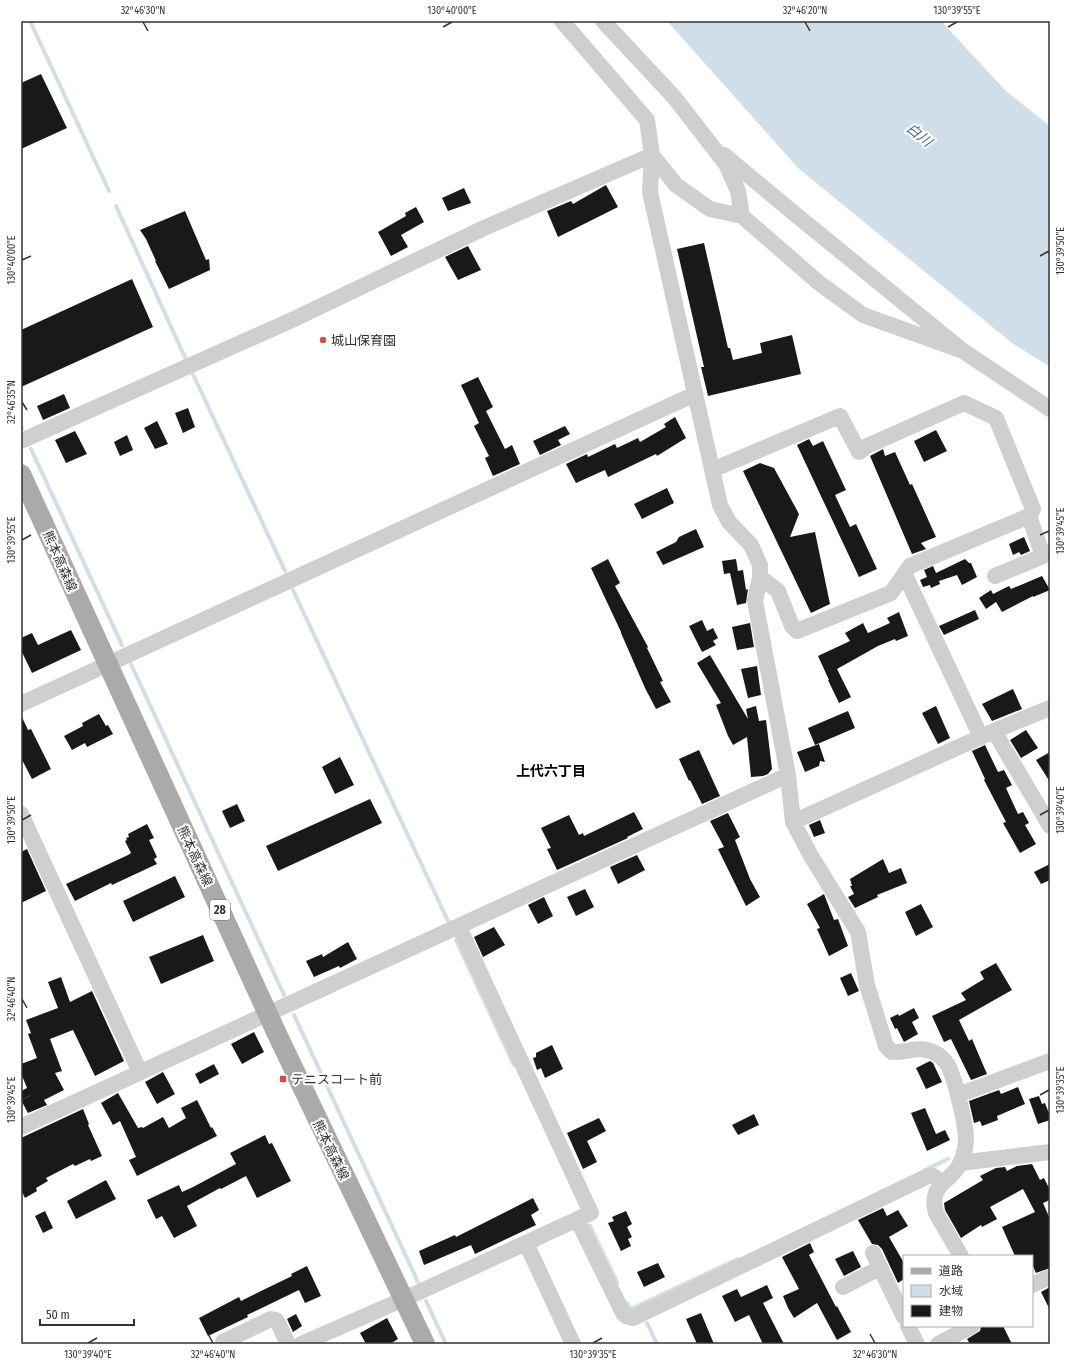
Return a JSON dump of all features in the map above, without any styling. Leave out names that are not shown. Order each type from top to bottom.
[{"type":"main road","name":"熊本高森線","points":[[21,474],[309,1104],[404,1299],[424,1344]]},
{"type":"street","points":[[562,21],[647,120],[652,155],[650,192],[720,505],[729,522],[751,545],[760,565],[760,577],[755,601],[788,775],[793,822],[811,856],[858,932],[867,985],[886,1046],[892,1052],[920,1049],[926,1050],[938,1055],[947,1064],[958,1095],[965,1132],[964,1153],[960,1163],[943,1182],[936,1194],[935,1209],[960,1255]]},
{"type":"street","points":[[603,21],[674,97],[726,164],[738,192],[742,216]]},
{"type":"street","points":[[711,144],[963,351],[1050,409]]},
{"type":"street","points":[[652,155],[676,185],[710,209],[742,216],[819,283],[863,314],[963,351]]},
{"type":"street","points":[[21,441],[292,320],[484,228],[652,155]]},
{"type":"street","points":[[21,703],[695,394]]},
{"type":"street","points":[[712,470],[840,416],[859,452],[867,446],[964,403],[996,418],[1033,509],[1029,516],[910,566],[891,593],[797,631],[792,626],[778,591],[760,577]]},
{"type":"street","points":[[995,576],[1043,556],[1029,516]]},
{"type":"street","points":[[905,575],[988,734],[1050,826]]},
{"type":"street","points":[[793,822],[988,734],[1050,708]]},
{"type":"street","points":[[21,1127],[268,1015],[788,775]]},
{"type":"street","points":[[21,814],[140,1072]]},
{"type":"street","points":[[301,1344],[404,1299],[591,1213],[459,927]]},
{"type":"street","points":[[958,1095],[1050,1061]]},
{"type":"street","points":[[960,1163],[1050,1152]]},
{"type":"street","points":[[577,1219],[622,1313],[633,1318],[928,1176],[933,1176],[943,1182]]},
{"type":"street","points":[[526,1243],[573,1344]]},
{"type":"street","points":[[873,1253],[903,1315]]},
{"type":"street","points":[[843,1287],[880,1268]]},
{"type":"street","points":[[1033,1284],[1050,1276]]},
{"type":"street","points":[[223,1342],[271,1319],[276,1320],[288,1344]]},
{"type":"street","points":[[908,1327],[917,1344]]},
{"type":"street","points":[[938,1344],[970,1327]]},
{"type":"water","name":"白川","points":[[667,21],[941,21],[1006,91],[1050,126],[1050,367],[1012,343],[798,168]]},
{"type":"building","points":[[41,74],[67,128],[21,149],[21,83]]},
{"type":"building","points":[[606,185],[618,207],[558,237],[547,211],[571,201],[573,204]]},
{"type":"building","points":[[464,188],[471,203],[448,211],[442,198]]},
{"type":"building","points":[[416,207],[424,222],[401,235],[408,247],[391,256],[378,232],[406,216],[405,213]]},
{"type":"building","points":[[185,211],[206,260],[209,259],[210,270],[169,289],[146,239],[140,230]]},
{"type":"building","points":[[704,243],[728,348],[730,348],[733,360],[762,353],[760,343],[792,335],[801,374],[708,396],[701,367],[704,367],[677,249]]},
{"type":"building","points":[[468,246],[481,270],[458,280],[445,257]]},
{"type":"building","points":[[132,279],[153,327],[21,387],[21,330]]},
{"type":"building","points":[[478,377],[493,407],[486,411],[505,449],[512,445],[520,464],[493,476],[485,458],[489,456],[474,426],[479,423],[461,385]]},
{"type":"building","points":[[64,394],[70,408],[43,420],[37,406]]},
{"type":"building","points":[[188,408],[195,427],[183,433],[175,413]]},
{"type":"building","points":[[675,417],[686,438],[657,456],[656,454],[608,477],[605,470],[576,483],[566,464],[587,454],[588,457],[615,444],[617,448],[638,438],[640,442],[666,427],[664,424]]},
{"type":"building","points":[[157,421],[168,444],[155,449],[144,428]]},
{"type":"building","points":[[565,426],[570,434],[558,440],[561,445],[540,455],[533,441]]},
{"type":"building","points":[[936,430],[947,451],[924,462],[914,441]]},
{"type":"building","points":[[75,431],[87,454],[66,463],[55,440]]},
{"type":"building","points":[[127,435],[133,450],[120,456],[114,442]]},
{"type":"building","points":[[809,439],[813,446],[823,441],[846,490],[835,495],[850,527],[856,524],[877,569],[859,577],[797,445]]},
{"type":"building","points":[[883,449],[885,456],[895,452],[910,485],[912,484],[936,537],[921,543],[926,549],[912,554],[870,456]]},
{"type":"building","points":[[760,463],[774,468],[799,514],[790,537],[815,532],[830,604],[811,613],[743,471]]},
{"type":"building","points":[[667,488],[674,503],[642,519],[634,504]]},
{"type":"building","points":[[696,529],[704,547],[663,565],[656,552],[676,542],[679,537]]},
{"type":"building","points":[[1024,537],[1030,551],[1021,555],[1019,552],[1013,555],[1009,544]]},
{"type":"building","points":[[608,559],[620,583],[615,586],[648,647],[647,648],[663,681],[660,682],[671,702],[656,709],[591,568]]},
{"type":"building","points":[[736,559],[738,571],[743,570],[746,590],[748,589],[746,603],[737,605],[730,573],[724,574],[722,561]]},
{"type":"building","points":[[965,559],[971,563],[977,577],[962,585],[957,575],[939,581],[940,584],[931,588],[930,585],[923,587],[920,580],[927,577],[924,570],[933,566],[936,573]]},
{"type":"building","points":[[1042,576],[1050,590],[1033,596],[1002,612],[996,602],[986,609],[979,598],[991,590],[993,594],[1009,586],[1011,589]]},
{"type":"building","points":[[975,610],[979,619],[944,635],[939,626]]},
{"type":"building","points":[[899,612],[908,636],[896,641],[895,639],[878,646],[837,669],[851,697],[839,703],[818,656],[850,641],[845,633],[863,623],[868,633],[890,623],[887,618]]},
{"type":"building","points":[[702,620],[707,631],[713,628],[718,638],[713,641],[716,645],[702,652],[689,626]]},
{"type":"building","points":[[750,623],[754,647],[737,650],[732,627]]},
{"type":"building","points":[[71,630],[81,650],[32,673],[21,650],[21,638],[32,633],[38,645]]},
{"type":"building","points":[[710,655],[748,719],[746,709],[756,706],[759,721],[766,720],[772,769],[768,774],[751,777],[747,737],[733,745],[728,736],[716,705],[721,703],[697,663]]},
{"type":"building","points":[[757,666],[761,695],[748,698],[741,669]]},
{"type":"building","points":[[1013,689],[1022,709],[992,721],[982,704]]},
{"type":"building","points":[[936,706],[950,738],[938,744],[922,713]]},
{"type":"building","points":[[848,711],[855,728],[815,745],[808,728]]},
{"type":"building","points":[[99,714],[113,734],[87,747],[85,743],[72,750],[64,736],[83,726],[82,723]]},
{"type":"building","points":[[21,715],[28,730],[31,729],[51,769],[32,779],[21,758]]},
{"type":"building","points":[[1026,730],[1038,748],[1021,758],[1010,740]]},
{"type":"building","points":[[819,744],[825,762],[820,761],[819,766],[805,772],[797,752]]},
{"type":"building","points":[[985,745],[998,772],[1004,770],[1012,785],[1006,788],[1018,814],[1023,812],[1029,823],[1025,825],[1036,844],[1020,853],[1003,823],[1006,822],[984,780],[985,779],[972,751]]},
{"type":"building","points":[[699,750],[720,796],[702,804],[679,759]]},
{"type":"building","points":[[1050,752],[1050,782],[1036,760]]},
{"type":"building","points":[[340,757],[354,785],[335,794],[322,767]]},
{"type":"building","points":[[370,799],[382,823],[278,871],[266,846]]},
{"type":"building","points":[[237,804],[245,821],[230,828],[222,811]]},
{"type":"building","points":[[634,812],[643,829],[627,837],[628,838],[557,870],[547,849],[551,848],[541,828],[569,815],[579,835],[583,833],[584,836]]},
{"type":"building","points":[[728,813],[740,837],[735,840],[750,879],[760,897],[746,906],[718,849],[724,847],[710,821]]},
{"type":"building","points":[[820,820],[825,833],[814,837],[809,825]]},
{"type":"building","points":[[147,824],[154,838],[149,840],[157,857],[154,859],[157,864],[112,885],[111,883],[75,901],[66,884],[131,853],[125,841],[127,840],[126,838],[129,837],[128,834]]},
{"type":"building","points":[[27,849],[46,891],[21,903],[21,852]]},
{"type":"building","points":[[637,855],[645,870],[618,884],[610,867]]},
{"type":"building","points":[[883,859],[889,873],[901,868],[907,883],[877,895],[878,897],[855,908],[848,897],[854,894],[850,886],[852,886],[850,879]]},
{"type":"building","points":[[1050,864],[1050,880],[1041,884],[1034,872]]},
{"type":"building","points":[[175,876],[185,897],[133,922],[123,901]]},
{"type":"building","points":[[585,889],[594,907],[576,916],[567,897]]},
{"type":"building","points":[[824,894],[834,920],[838,919],[848,946],[829,956],[817,929],[820,928],[807,904]]},
{"type":"building","points":[[544,897],[553,916],[538,924],[528,905]]},
{"type":"building","points":[[921,904],[933,927],[916,936],[905,912]]},
{"type":"building","points":[[494,927],[505,945],[483,957],[474,937]]},
{"type":"building","points":[[203,935],[214,961],[161,984],[149,957]]},
{"type":"building","points":[[348,942],[357,959],[340,968],[339,966],[314,977],[306,961],[322,954],[323,957]]},
{"type":"building","points":[[996,963],[1012,990],[959,1020],[969,1041],[972,1039],[987,1074],[971,1080],[951,1039],[944,1042],[932,1016],[966,1000],[961,993],[984,979],[980,972]]},
{"type":"building","points":[[851,973],[859,991],[848,996],[840,978]]},
{"type":"building","points":[[61,977],[70,1002],[92,991],[124,1061],[95,1076],[73,1030],[50,1039],[62,1071],[55,1073],[64,1090],[44,1100],[47,1105],[28,1113],[21,1100],[21,1091],[27,1088],[21,1073],[21,1064],[37,1058],[28,1034],[31,1033],[26,1020],[58,1008],[48,982]]},
{"type":"building","points":[[914,1008],[919,1018],[912,1022],[918,1034],[904,1042],[897,1028],[895,1029],[890,1018],[898,1014],[899,1016]]},
{"type":"building","points":[[254,1032],[264,1052],[242,1064],[231,1044]]},
{"type":"building","points":[[552,1045],[563,1069],[545,1078],[541,1068],[537,1070],[533,1058],[536,1057],[536,1053]]},
{"type":"building","points":[[930,1061],[933,1063],[942,1082],[926,1089],[916,1068]]},
{"type":"building","points":[[214,1064],[219,1074],[200,1084],[195,1074]]},
{"type":"building","points":[[163,1072],[175,1094],[157,1104],[145,1082]]},
{"type":"building","points":[[1018,1087],[1025,1104],[997,1116],[998,1120],[982,1126],[980,1121],[974,1123],[969,1101],[999,1090],[1001,1094]]},
{"type":"building","points":[[118,1093],[138,1128],[143,1128],[163,1117],[169,1128],[186,1118],[181,1108],[197,1100],[211,1128],[212,1127],[217,1136],[137,1176],[129,1160],[136,1157],[120,1121],[113,1125],[101,1103]]},
{"type":"building","points":[[1039,1096],[1042,1104],[1045,1103],[1050,1120],[1038,1124],[1029,1099]]},
{"type":"building","points":[[925,1108],[936,1134],[945,1130],[950,1140],[927,1151],[911,1113]]},
{"type":"building","points":[[83,1109],[89,1124],[88,1125],[102,1156],[91,1161],[90,1159],[75,1166],[73,1164],[46,1178],[48,1181],[36,1188],[37,1191],[25,1198],[21,1190],[21,1138]]},
{"type":"building","points":[[754,1114],[759,1125],[738,1135],[732,1125]]},
{"type":"building","points":[[599,1118],[606,1131],[587,1141],[597,1162],[583,1169],[567,1133]]},
{"type":"building","points":[[265,1135],[269,1144],[272,1143],[291,1181],[257,1198],[246,1176],[221,1189],[220,1188],[187,1206],[197,1226],[174,1238],[162,1216],[156,1219],[147,1200],[179,1185],[182,1192],[236,1164],[230,1153]]},
{"type":"building","points":[[1032,1164],[1040,1180],[1044,1178],[1050,1190],[1050,1200],[1043,1203],[1050,1219],[1050,1268],[1036,1273],[1033,1266],[1033,1255],[1015,1255],[1002,1227],[1035,1212],[1023,1189],[990,1207],[997,1219],[982,1227],[981,1225],[961,1238],[945,1210],[944,1203],[983,1180],[980,1176],[996,1168],[1005,1167],[1007,1171],[1017,1166]]},
{"type":"building","points":[[106,1180],[116,1199],[76,1219],[67,1201]]},
{"type":"building","points":[[533,1198],[539,1210],[531,1215],[536,1225],[475,1254],[471,1245],[424,1265],[419,1251],[455,1235],[456,1237]]},
{"type":"building","points":[[883,1208],[887,1216],[898,1210],[908,1226],[889,1237],[903,1261],[903,1280],[898,1283],[882,1249],[878,1245],[872,1244],[858,1220]]},
{"type":"building","points":[[45,1211],[53,1228],[43,1233],[35,1216]]},
{"type":"building","points":[[626,1211],[632,1224],[627,1227],[632,1237],[628,1239],[631,1246],[621,1251],[608,1223],[614,1221],[612,1217]]},
{"type":"building","points":[[810,1243],[814,1252],[809,1255],[851,1332],[837,1340],[817,1303],[794,1318],[783,1296],[799,1289],[782,1257]]},
{"type":"building","points":[[853,1251],[861,1267],[844,1276],[835,1259]]},
{"type":"building","points":[[658,1263],[665,1277],[644,1287],[637,1272]]},
{"type":"building","points":[[307,1266],[321,1296],[305,1303],[299,1290],[208,1336],[199,1318],[239,1297],[241,1301],[292,1276],[291,1274]]},
{"type":"building","points":[[767,1285],[773,1298],[763,1303],[784,1344],[763,1344],[749,1315],[735,1322],[722,1296],[737,1289],[741,1297]]},
{"type":"building","points":[[1050,1287],[1050,1310],[1041,1292]]},
{"type":"building","points":[[701,1313],[714,1344],[697,1344],[686,1319]]},
{"type":"building","points":[[296,1314],[302,1326],[293,1332],[287,1319]]},
{"type":"building","points":[[387,1318],[398,1339],[390,1344],[366,1344],[360,1333]]},
{"type":"building","points":[[981,1327],[1004,1327],[1012,1344],[970,1344],[967,1339],[980,1331]]},
{"type":"waterway","points":[[30,21],[109,191]]},
{"type":"waterway","points":[[116,206],[188,364]]},
{"type":"waterway","points":[[191,370],[285,571]]},
{"type":"waterway","points":[[31,449],[122,645]]},
{"type":"waterway","points":[[293,590],[448,921]]},
{"type":"waterway","points":[[131,664],[284,995]]},
{"type":"waterway","points":[[456,940],[514,1065]]},
{"type":"waterway","points":[[294,1015],[418,1282]]},
{"type":"waterway","points":[[925,1170],[948,1159]]},
{"type":"waterway","points":[[590,1226],[617,1282]]},
{"type":"waterway","points":[[627,1303],[630,1308],[633,1308],[738,1259]]},
{"type":"waterway","points":[[426,1301],[446,1344]]},
{"type":"waterway","points":[[647,1323],[657,1344]]},
{"type":"place","name":"城山保育園","points":[[323,340]]},
{"type":"place","name":"テニスコート前","points":[[283,1079]]},
{"type":"district","name":"上代六丁目","points":[[551,771]]}]
